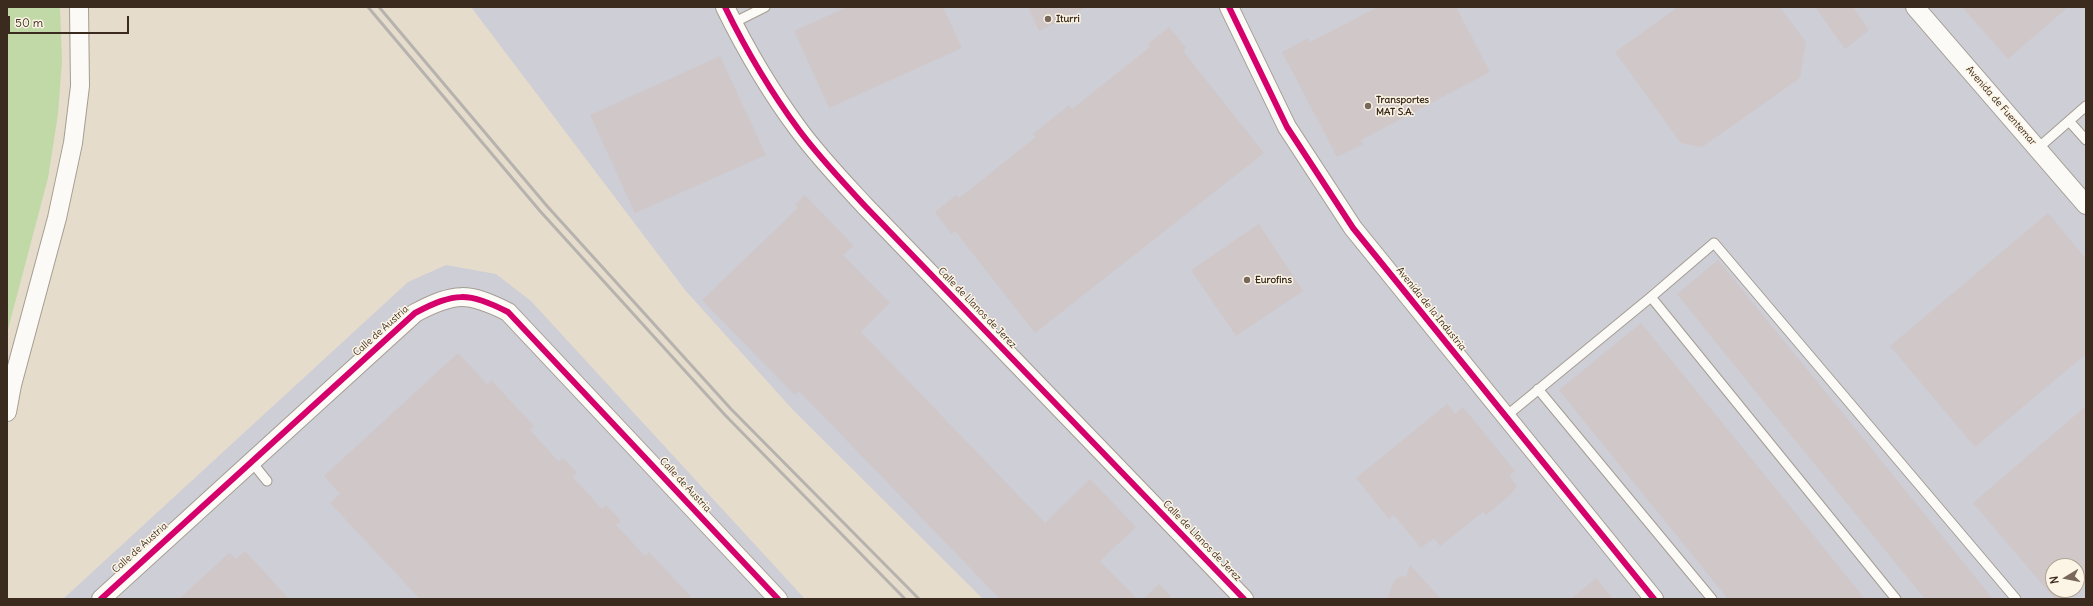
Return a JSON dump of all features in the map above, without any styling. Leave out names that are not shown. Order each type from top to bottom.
[{"type":"street","points":[[7,412],[12,385],[57,218],[73,143],[80,86],[79,7]]},
{"type":"street","name":"Avenida de la Industria","points":[[1229,7],[1287,126],[1353,228],[1654,599]]},
{"type":"street","name":"Avenida de Fuentemar","points":[[1915,7],[2086,205]]},
{"type":"street","name":"Calle de Llanos de Jerez","points":[[729,15],[751,58],[776,96],[819,155],[870,212],[1244,599]]},
{"type":"street","name":"Calle de Austria","points":[[102,599],[251,461],[415,313],[437,301],[463,295],[485,301],[508,312],[778,599]]},
{"type":"lane","points":[[729,15],[765,7]]},
{"type":"lane","points":[[2038,149],[2086,106]]},
{"type":"lane","points":[[2069,121],[2086,140]]},
{"type":"lane","points":[[1505,417],[1714,243],[2016,599]]},
{"type":"lane","points":[[1651,297],[1896,599]]},
{"type":"lane","points":[[1538,389],[1712,599]]},
{"type":"lane","points":[[251,461],[267,481]]},
{"type":"shaded area","points":[[471,7],[2086,7],[2086,599],[983,599],[793,410],[685,290]]},
{"type":"shaded area","points":[[446,265],[496,274],[531,301],[805,599],[63,599],[408,282]]},
{"type":"green space","points":[[7,7],[60,7],[62,61],[58,114],[48,178],[7,333]]},
{"type":"building","points":[[847,7],[943,7],[962,48],[829,108],[794,31]]},
{"type":"building","name":"Iturri","points":[[1028,7],[1087,7],[1039,31]]},
{"type":"building","name":"Transportes MAT S.A.","points":[[1378,7],[1456,7],[1490,72],[1361,140],[1363,144],[1337,157],[1282,52],[1308,38],[1310,42]]},
{"type":"building","points":[[1678,7],[1780,7],[1806,42],[1800,78],[1702,147],[1681,143],[1615,52]]},
{"type":"building","points":[[1815,7],[1853,7],[1869,30],[1845,49]]},
{"type":"building","points":[[1962,7],[2068,7],[2008,59]]},
{"type":"building","points":[[1169,27],[1186,48],[1183,51],[1264,153],[1035,333],[955,231],[951,234],[935,212],[956,195],[959,198],[1036,137],[1033,134],[1069,105],[1072,109],[1150,47],[1148,44]]},
{"type":"building","points":[[720,56],[766,155],[635,213],[590,115]]},
{"type":"building","points":[[805,195],[854,246],[843,255],[890,303],[861,332],[1045,523],[1090,479],[1136,527],[1100,561],[1137,599],[1000,599],[799,391],[795,395],[702,300],[798,208],[795,205]]},
{"type":"building","points":[[2048,213],[2086,259],[2086,354],[1975,447],[1890,346]]},
{"type":"building","name":"Eurofins","points":[[1259,224],[1303,291],[1236,336],[1191,270]]},
{"type":"building","points":[[1718,260],[1993,599],[1925,599],[1781,423],[1677,294]]},
{"type":"building","points":[[1641,323],[1865,599],[1728,599],[1559,390]]},
{"type":"building","points":[[458,353],[487,384],[491,380],[534,426],[530,430],[558,461],[563,458],[577,473],[573,477],[602,509],[606,505],[621,521],[616,525],[645,556],[649,552],[693,599],[420,599],[330,503],[340,494],[324,476]]},
{"type":"building","points":[[1447,404],[1455,414],[1463,407],[1515,471],[1509,476],[1517,486],[1509,496],[1486,515],[1483,512],[1440,546],[1434,538],[1421,548],[1394,515],[1389,519],[1356,478]]},
{"type":"building","points":[[2086,406],[2085,583],[2085,558],[2045,558],[2045,587],[1973,503]]},
{"type":"building","points":[[245,551],[289,599],[179,599],[229,553],[236,559]]},
{"type":"building","points":[[1410,565],[1441,599],[1387,599],[1394,581],[1400,576],[1406,577]]},
{"type":"building","points":[[1596,578],[1613,599],[1571,599]]},
{"type":"building","points":[[1159,584],[1173,599],[1143,599]]},
{"type":"building","points":[[2054,598],[2067,598],[2066,599]]},
{"type":"railway","points":[[368,7],[540,211],[725,415],[905,599]]},
{"type":"railway","points":[[379,7],[547,206],[731,409],[919,599]]},
{"type":"cycle path","points":[[725,7],[741,39],[768,85],[799,130],[823,159],[865,206],[1244,599]]},
{"type":"cycle path","points":[[1229,7],[1287,127],[1353,228],[1654,599]]},
{"type":"cycle path","points":[[101,599],[415,313],[441,301],[462,297],[482,301],[508,312],[778,599]]},
{"type":"place","name":"Iturri","points":[[1048,19]]},
{"type":"place","name":"Transportes MAT S.A.","points":[[1368,106]]},
{"type":"place","name":"Eurofins","points":[[1247,280]]}]
